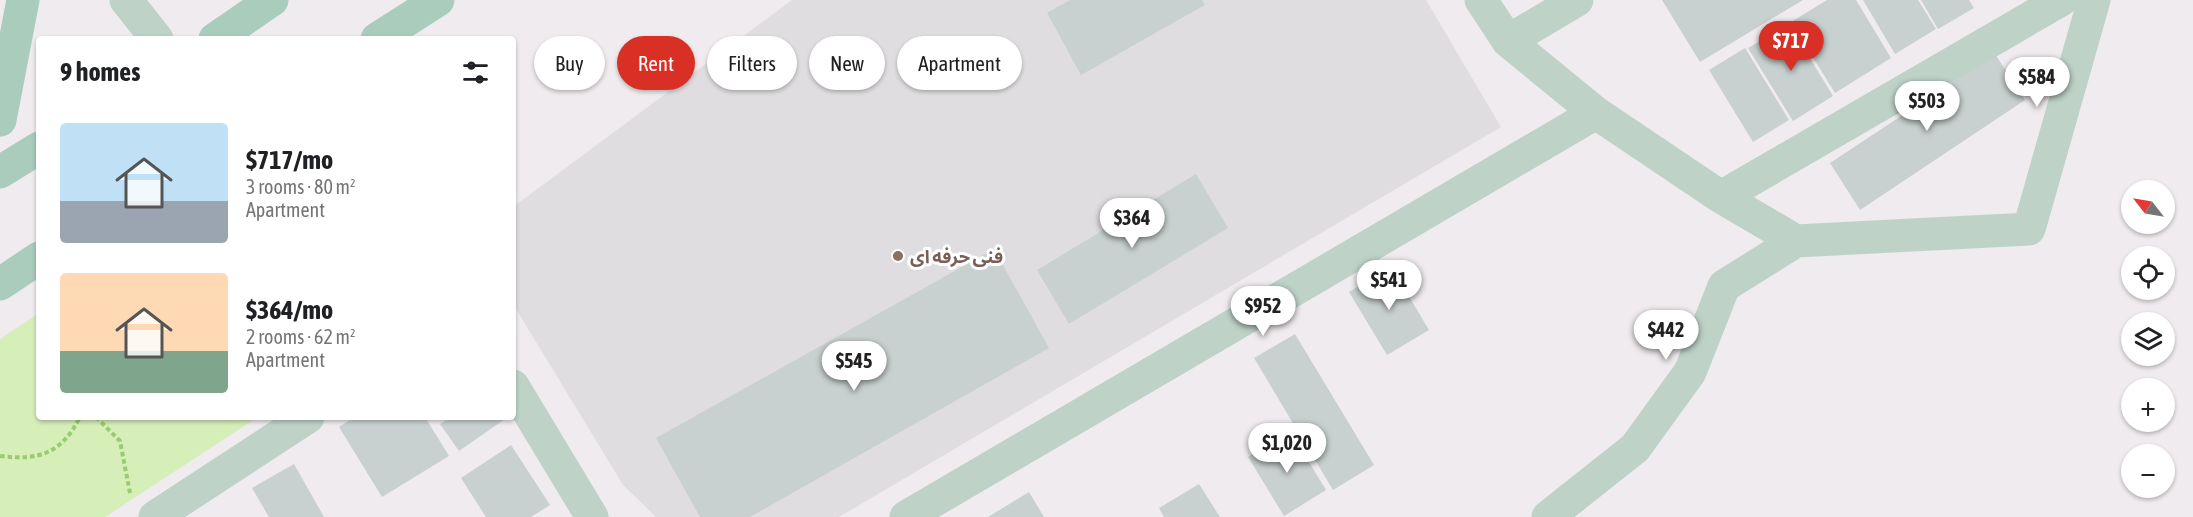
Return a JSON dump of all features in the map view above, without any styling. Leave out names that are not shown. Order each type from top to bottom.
[{"type":"main road","points":[[0,120],[23,0]]},
{"type":"main road","points":[[219,36],[272,0]]},
{"type":"main road","points":[[382,36],[438,0]]},
{"type":"main road","points":[[0,172],[36,150]]},
{"type":"main road","points":[[0,284],[36,260]]},
{"type":"street","points":[[126,0],[155,36]]},
{"type":"street","points":[[1481,0],[1508,41],[1596,113],[1721,197],[1796,241]]},
{"type":"street","points":[[1508,41],[1577,0]]},
{"type":"street","points":[[1721,197],[2061,0]]},
{"type":"street","points":[[1548,517],[1635,448],[1690,372],[1724,286],[1796,241],[2029,229],[2094,0]]},
{"type":"street","points":[[906,517],[1596,113]]},
{"type":"street","points":[[516,391],[592,517]]},
{"type":"street","points":[[144,508],[303,420]]},
{"type":"path","points":[[0,456],[20,459],[40,456],[65,440],[78,420]]},
{"type":"path","points":[[99,420],[120,441],[128,489],[144,508]]},
{"type":"shaded area","name":"فنی حرفه ای","points":[[792,0],[1426,0],[1501,127],[839,517],[656,517],[623,485],[516,309],[516,205],[671,90],[695,90],[695,72],[707,63],[707,90],[797,90],[797,36],[743,36]]},
{"type":"green space","points":[[36,315],[36,420],[253,420],[105,517],[0,517],[0,339]]},
{"type":"building","points":[[1070,0],[1202,0],[1205,5],[1081,75],[1047,13]]},
{"type":"building","points":[[1662,0],[1803,0],[1700,62]]},
{"type":"building","points":[[1827,0],[1856,0],[1891,58],[1835,93],[1791,22]]},
{"type":"building","points":[[1863,0],[1918,0],[1936,29],[1895,54]]},
{"type":"building","points":[[1921,0],[1969,0],[1974,8],[1938,29]]},
{"type":"building","points":[[1789,24],[1833,96],[1793,121],[1748,48]]},
{"type":"building","points":[[1745,48],[1789,120],[1753,142],[1709,70]]},
{"type":"building","points":[[1995,54],[2025,100],[1860,210],[1830,163]]},
{"type":"building","points":[[1196,174],[1228,228],[1069,324],[1037,270]]},
{"type":"building","points":[[994,249],[1049,348],[750,517],[700,517],[656,438]]},
{"type":"building","points":[[1391,266],[1429,330],[1387,355],[1349,292]]},
{"type":"building","points":[[1295,334],[1374,465],[1333,490],[1254,358]]},
{"type":"building","points":[[350,420],[427,420],[449,456],[382,497],[339,427]]},
{"type":"building","points":[[446,420],[504,420],[459,451],[440,424]]},
{"type":"building","points":[[1290,431],[1326,490],[1284,516],[1248,457]]},
{"type":"building","points":[[511,445],[550,505],[531,517],[486,517],[461,478]]},
{"type":"building","points":[[294,464],[324,517],[269,517],[252,488]]},
{"type":"building","points":[[1199,484],[1220,517],[1164,517],[1159,508]]},
{"type":"building","points":[[1029,492],[1044,517],[988,517]]},
{"type":"place","name":"فنی حرفه ای","points":[[898,256]]}]
